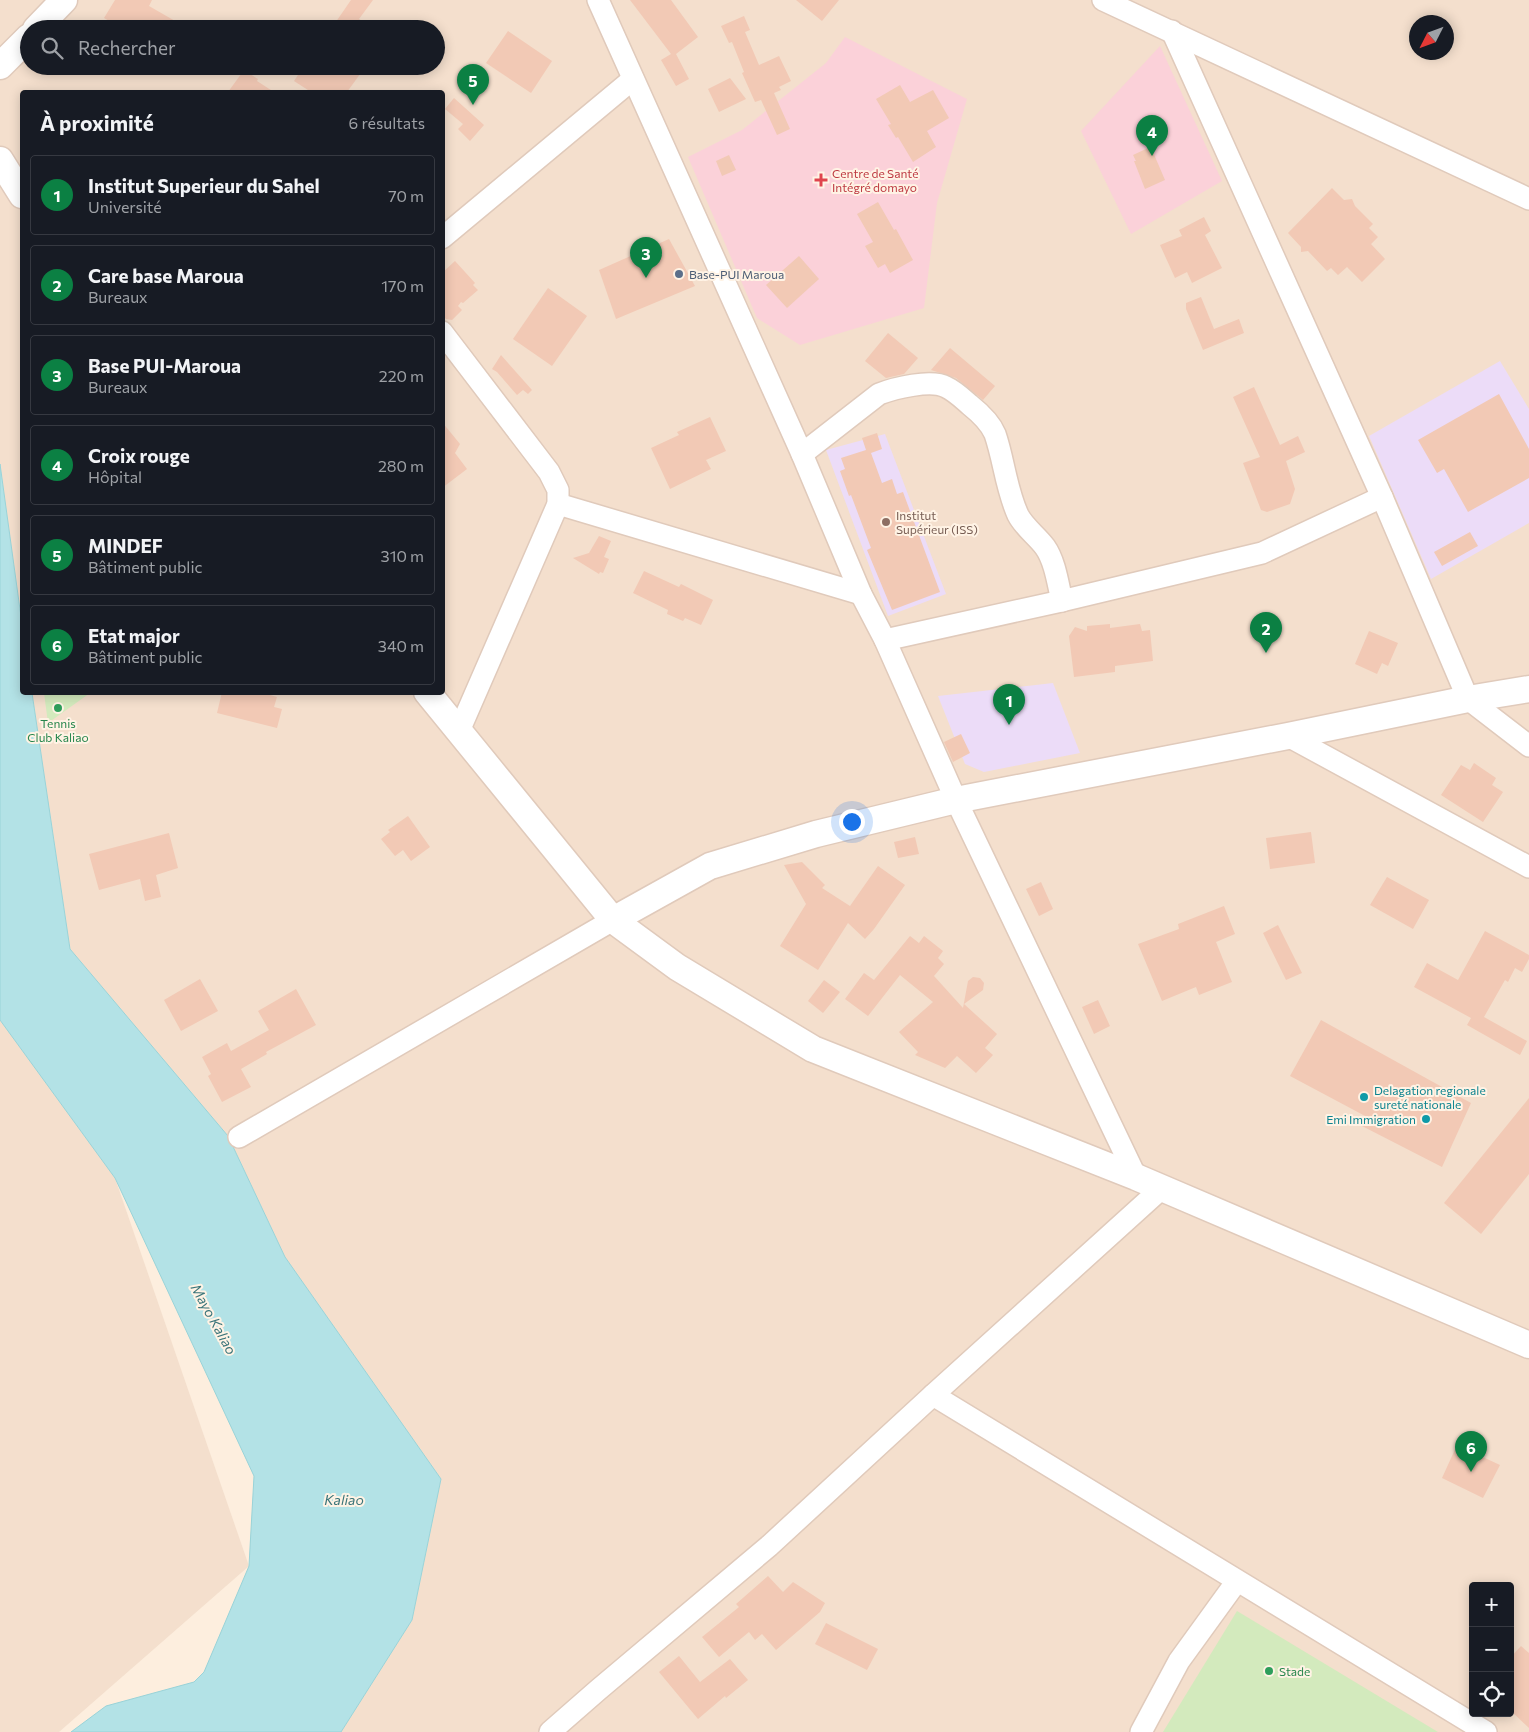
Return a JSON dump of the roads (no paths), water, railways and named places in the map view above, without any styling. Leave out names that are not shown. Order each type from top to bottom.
[{"type":"street","points":[[45,20],[64,0]]},
{"type":"street","points":[[598,0],[802,454],[861,594],[885,640],[956,800],[1136,1177]]},
{"type":"street","points":[[1104,0],[1529,199]]},
{"type":"street","points":[[1172,31],[1382,497],[1468,699],[1529,746]]},
{"type":"street","points":[[0,66],[20,46]]},
{"type":"street","points":[[445,236],[634,79]]},
{"type":"street","points":[[0,160],[20,192]]},
{"type":"street","points":[[445,336],[549,472],[558,490],[558,504],[459,731]]},
{"type":"street","points":[[802,454],[879,394],[892,389],[928,384],[946,387],[980,412],[994,433],[1011,499],[1019,517],[1046,547],[1062,601]]},
{"type":"street","points":[[885,640],[1062,601],[1262,553],[1382,497]]},
{"type":"street","points":[[558,504],[861,594]]},
{"type":"street","points":[[240,1137],[613,920],[710,866],[816,834],[956,800],[1468,699],[1529,689]]},
{"type":"street","points":[[429,695],[613,920],[677,967],[812,1049],[1136,1177],[1529,1345]]},
{"type":"street","points":[[1288,736],[1529,868]]},
{"type":"street","points":[[550,1732],[769,1546],[1162,1188]]},
{"type":"street","points":[[933,1395],[1486,1732]]},
{"type":"street","points":[[1141,1732],[1179,1661],[1236,1581]]},
{"type":"water","name":"Kaliao","points":[[0,464],[20,609],[20,695],[32,695],[70,949],[228,1136],[285,1257],[441,1479],[412,1620],[341,1732],[71,1732],[106,1706],[194,1682],[204,1672],[249,1566],[254,1476],[115,1178],[0,1020]]},
{"type":"place","name":"MINDEF","points":[[473,105]]},
{"type":"place","name":"Croix rouge","points":[[1152,156]]},
{"type":"place","name":"Centre de Santé Intégré domayo","points":[[821,180]]},
{"type":"place","name":"Base-PUI Maroua","points":[[679,274]]},
{"type":"place","name":"Base PUI-Maroua","points":[[646,278]]},
{"type":"place","name":"Institut Supérieur (ISS)","points":[[886,522]]},
{"type":"place","name":"Care base Maroua","points":[[1266,653]]},
{"type":"place","name":"Tennis Club Kaliao","points":[[58,708]]},
{"type":"place","name":"Institut Superieur du Sahel","points":[[1009,725]]},
{"type":"place","name":"Delagation regionale sureté nationale","points":[[1364,1097]]},
{"type":"place","name":"Emi Immigration","points":[[1426,1119]]},
{"type":"place","name":"Etat major","points":[[1471,1472]]},
{"type":"place","name":"Stade","points":[[1269,1671]]},
{"type":"water label","name":"Mayo Kaliao","points":[[214,1319]]}]
